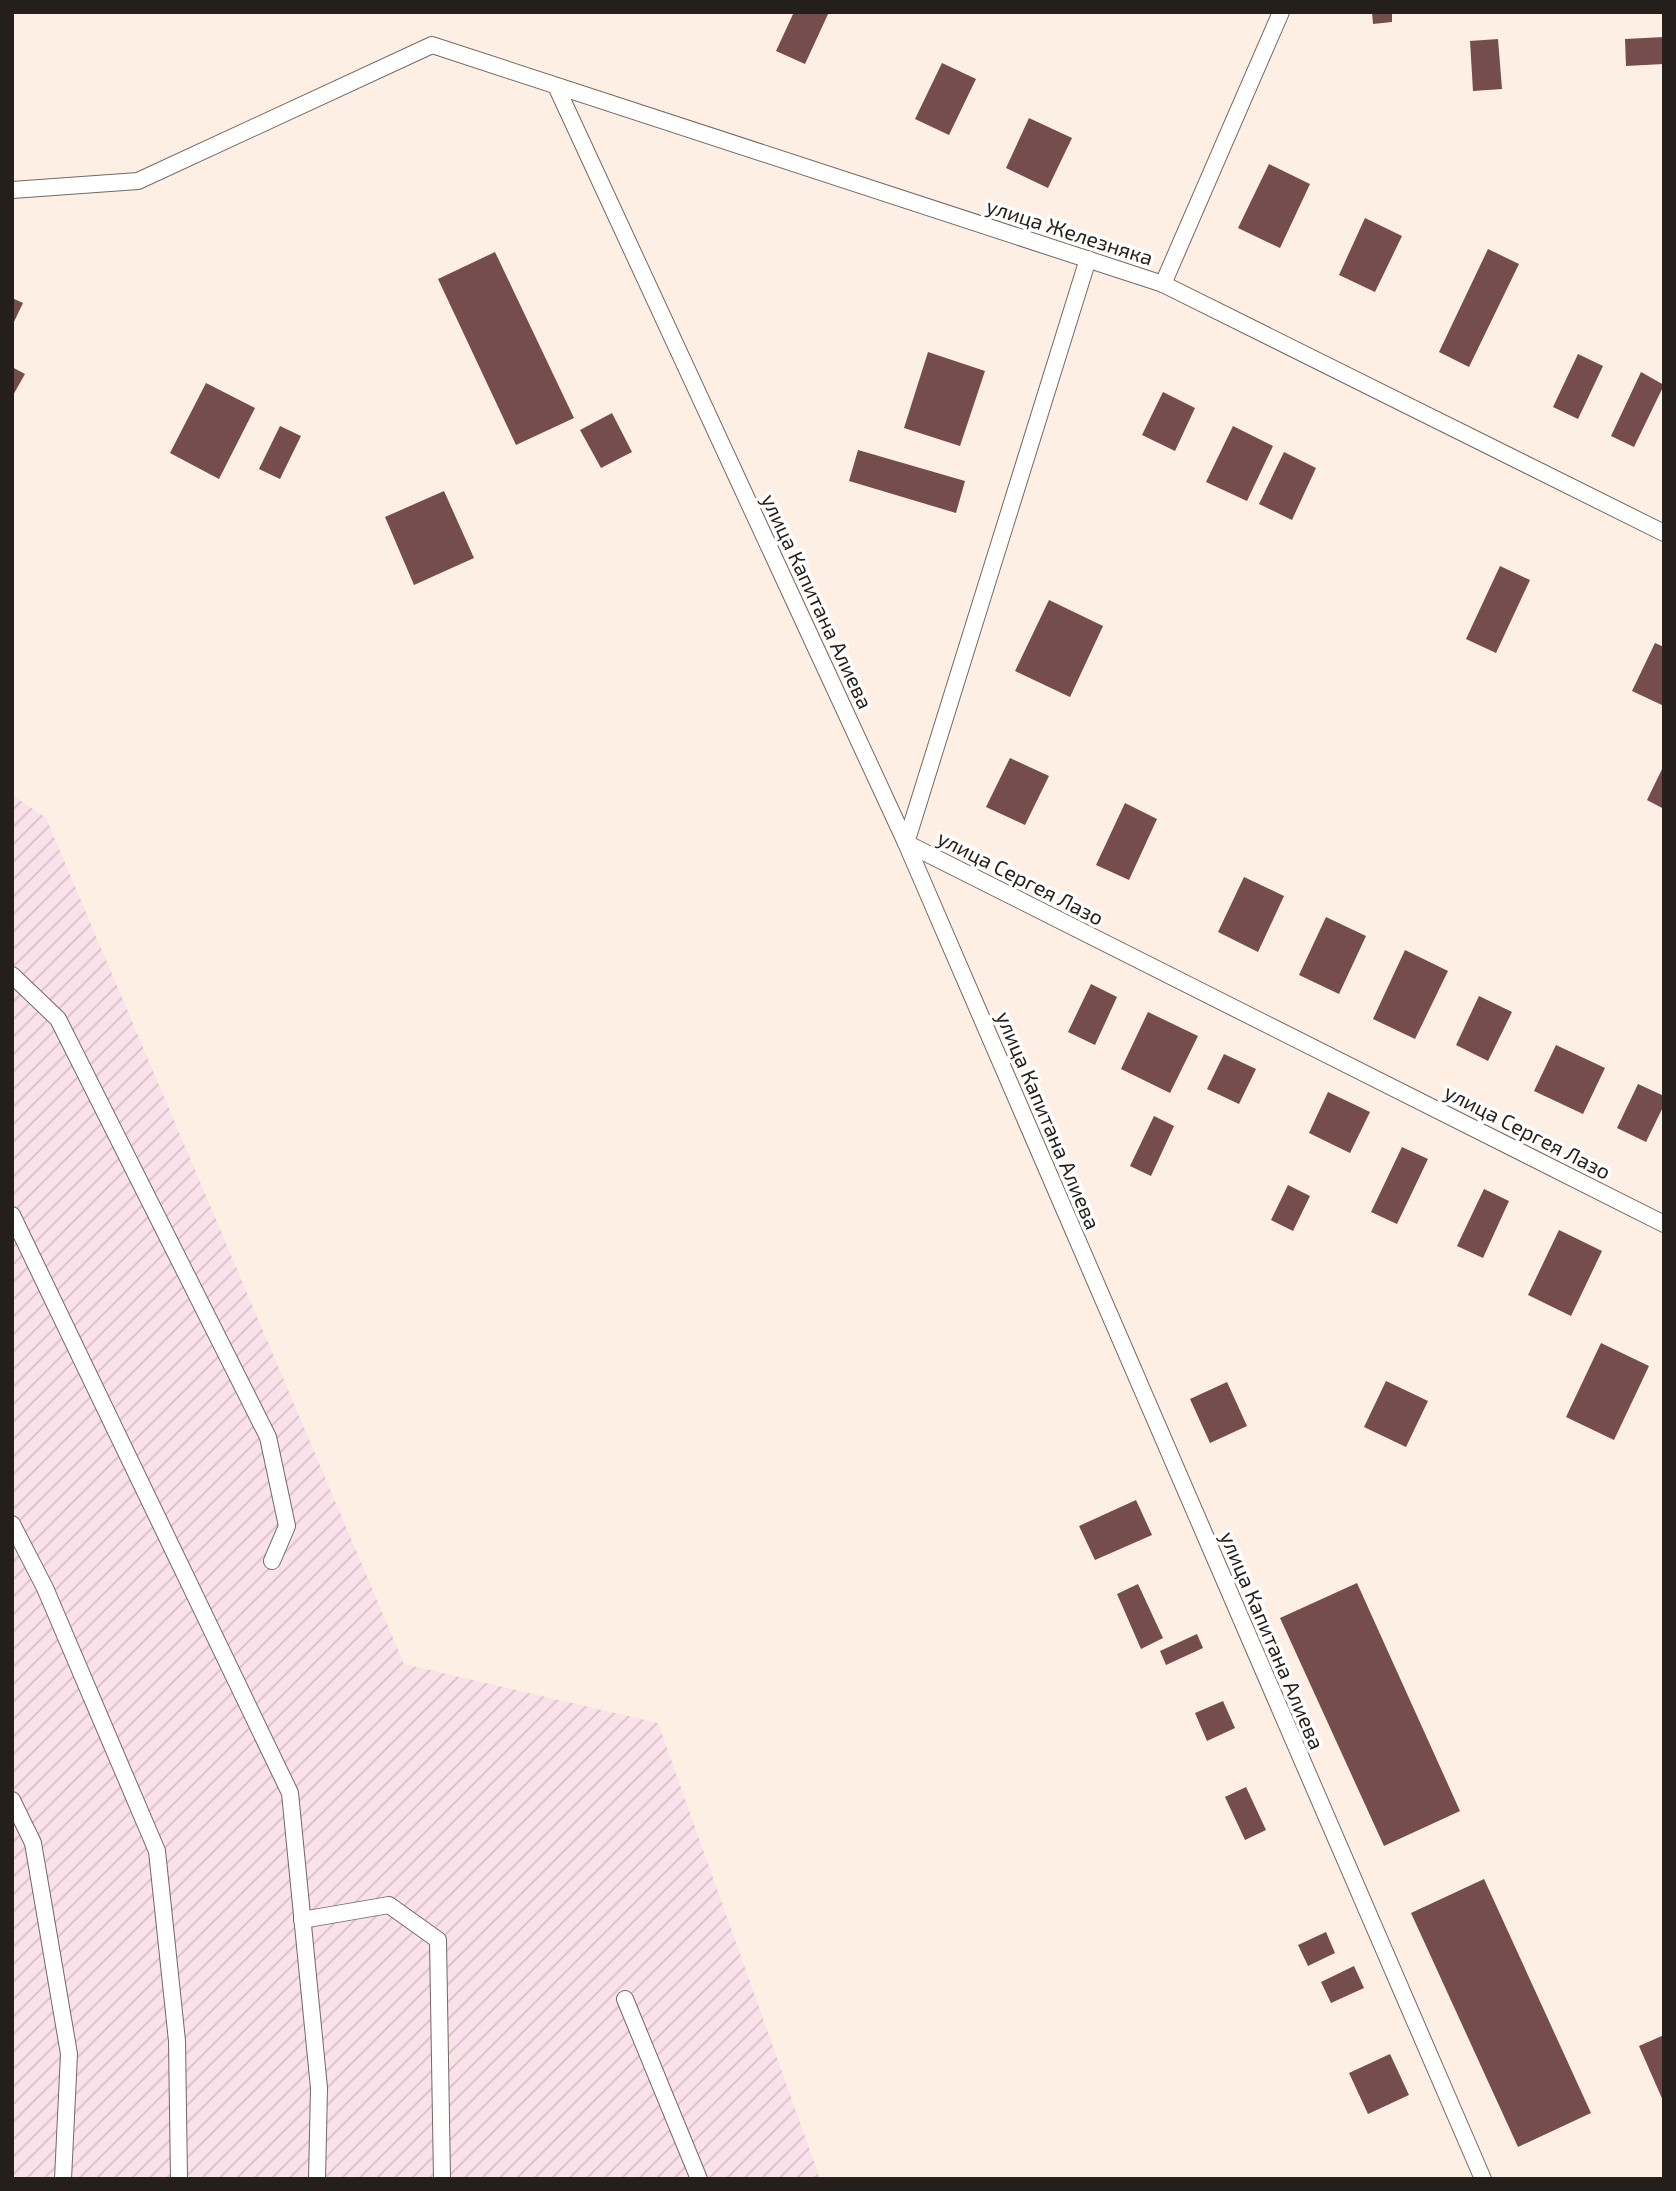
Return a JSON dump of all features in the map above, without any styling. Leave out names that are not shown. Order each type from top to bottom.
[{"type":"lane","points":[[1163,284],[1281,12]]},
{"type":"lane","name":"улица Железняка","points":[[12,190],[138,181],[432,45],[1163,284],[1664,533]]},
{"type":"lane","name":"улица Капитана Алиева","points":[[556,86],[906,843],[1483,2179]]},
{"type":"lane","name":"улица Сергея Лазо","points":[[1088,258],[906,843],[1664,1224]]},
{"type":"lane","points":[[12,975],[58,1019],[268,1437],[287,1526],[272,1561]]},
{"type":"lane","points":[[12,1215],[290,1793],[319,2088],[317,2179]]},
{"type":"lane","points":[[12,1524],[45,1588],[157,1850],[177,2041],[179,2179]]},
{"type":"lane","points":[[12,1800],[33,1843],[69,2054],[63,2179]]},
{"type":"lane","points":[[302,1920],[389,1905],[438,1940],[442,2179]]},
{"type":"lane","points":[[625,1998],[699,2179]]},
{"type":"shaded area","points":[[12,795],[46,818],[404,1664],[658,1723],[820,2179],[12,2179]]},
{"type":"building","points":[[794,12],[829,12],[805,64],[776,51]]},
{"type":"building","points":[[1372,12],[1392,12],[1392,22],[1373,24]]},
{"type":"building","points":[[1664,37],[1664,64],[1626,66],[1625,39]]},
{"type":"building","points":[[1498,39],[1502,89],[1473,91],[1470,41]]},
{"type":"building","points":[[942,63],[976,79],[949,135],[915,119]]},
{"type":"building","points":[[1029,118],[1072,138],[1048,188],[1006,168]]},
{"type":"building","points":[[1269,164],[1310,184],[1280,248],[1238,228]]},
{"type":"building","points":[[1365,218],[1402,236],[1375,292],[1339,275]]},
{"type":"building","points":[[1488,249],[1519,264],[1469,367],[1439,352]]},
{"type":"building","points":[[495,252],[574,418],[516,445],[438,279]]},
{"type":"building","points":[[12,298],[23,303],[12,326]]},
{"type":"building","points":[[928,352],[985,371],[960,446],[904,428]]},
{"type":"building","points":[[1578,354],[1603,366],[1578,419],[1553,407]]},
{"type":"building","points":[[12,367],[25,374],[12,397]]},
{"type":"building","points":[[1641,372],[1664,385],[1634,447],[1611,436]]},
{"type":"building","points":[[206,383],[255,408],[219,479],[170,453]]},
{"type":"building","points":[[1163,392],[1195,408],[1175,451],[1142,435]]},
{"type":"building","points":[[612,413],[632,452],[601,468],[580,430]]},
{"type":"building","points":[[280,426],[301,436],[280,479],[259,469]]},
{"type":"building","points":[[1233,426],[1273,446],[1247,501],[1206,482]]},
{"type":"building","points":[[858,450],[965,481],[956,513],[849,481]]},
{"type":"building","points":[[1284,452],[1316,468],[1292,520],[1259,504]]},
{"type":"building","points":[[444,491],[474,558],[414,585],[385,517]]},
{"type":"building","points":[[1500,566],[1530,580],[1496,653],[1466,639]]},
{"type":"building","points":[[1049,600],[1103,626],[1070,697],[1015,671]]},
{"type":"building","points":[[1655,643],[1664,647],[1664,706],[1632,691]]},
{"type":"building","points":[[1010,758],[1049,776],[1025,825],[986,807]]},
{"type":"building","points":[[1664,765],[1664,809],[1647,800]]},
{"type":"building","points":[[1125,803],[1157,819],[1129,880],[1096,865]]},
{"type":"building","points":[[1244,877],[1284,896],[1258,952],[1218,932]]},
{"type":"building","points":[[1326,917],[1366,936],[1339,994],[1299,975]]},
{"type":"building","points":[[1405,950],[1448,971],[1415,1039],[1373,1019]]},
{"type":"building","points":[[1091,984],[1117,997],[1095,1045],[1068,1032]]},
{"type":"building","points":[[1479,996],[1512,1012],[1488,1061],[1456,1045]]},
{"type":"building","points":[[1148,1012],[1198,1036],[1170,1093],[1121,1069]]},
{"type":"building","points":[[1556,1045],[1605,1068],[1583,1114],[1534,1091]]},
{"type":"building","points":[[1224,1054],[1256,1069],[1239,1104],[1207,1089]]},
{"type":"building","points":[[1638,1084],[1664,1096],[1664,1105],[1646,1142],[1617,1128]]},
{"type":"building","points":[[1328,1092],[1370,1112],[1350,1153],[1309,1133]]},
{"type":"building","points":[[1154,1116],[1174,1126],[1151,1176],[1130,1166]]},
{"type":"building","points":[[1402,1147],[1428,1159],[1397,1224],[1371,1212]]},
{"type":"building","points":[[1288,1185],[1310,1196],[1293,1231],[1271,1220]]},
{"type":"building","points":[[1484,1189],[1509,1201],[1483,1258],[1457,1246]]},
{"type":"building","points":[[1559,1230],[1602,1251],[1571,1316],[1528,1295]]},
{"type":"building","points":[[1601,1343],[1649,1366],[1614,1440],[1566,1417]]},
{"type":"building","points":[[1386,1381],[1428,1401],[1406,1447],[1364,1427]]},
{"type":"building","points":[[1227,1382],[1247,1426],[1210,1443],[1190,1399]]},
{"type":"building","points":[[1136,1500],[1152,1535],[1095,1560],[1079,1526]]},
{"type":"building","points":[[1357,1583],[1460,1811],[1384,1846],[1280,1618]]},
{"type":"building","points":[[1138,1584],[1163,1638],[1141,1649],[1117,1594]]},
{"type":"building","points":[[1197,1634],[1203,1648],[1166,1665],[1160,1651]]},
{"type":"building","points":[[1223,1701],[1235,1728],[1207,1741],[1195,1713]]},
{"type":"building","points":[[1246,1787],[1266,1830],[1245,1840],[1225,1797]]},
{"type":"building","points":[[1484,1879],[1591,2113],[1518,2147],[1411,1913]]},
{"type":"building","points":[[1326,1932],[1335,1953],[1308,1966],[1298,1945]]},
{"type":"building","points":[[1354,1966],[1364,1988],[1331,2003],[1321,1982]]},
{"type":"building","points":[[1664,2035],[1664,2103],[1639,2046]]},
{"type":"building","points":[[1390,2054],[1409,2095],[1368,2114],[1349,2073]]}]
